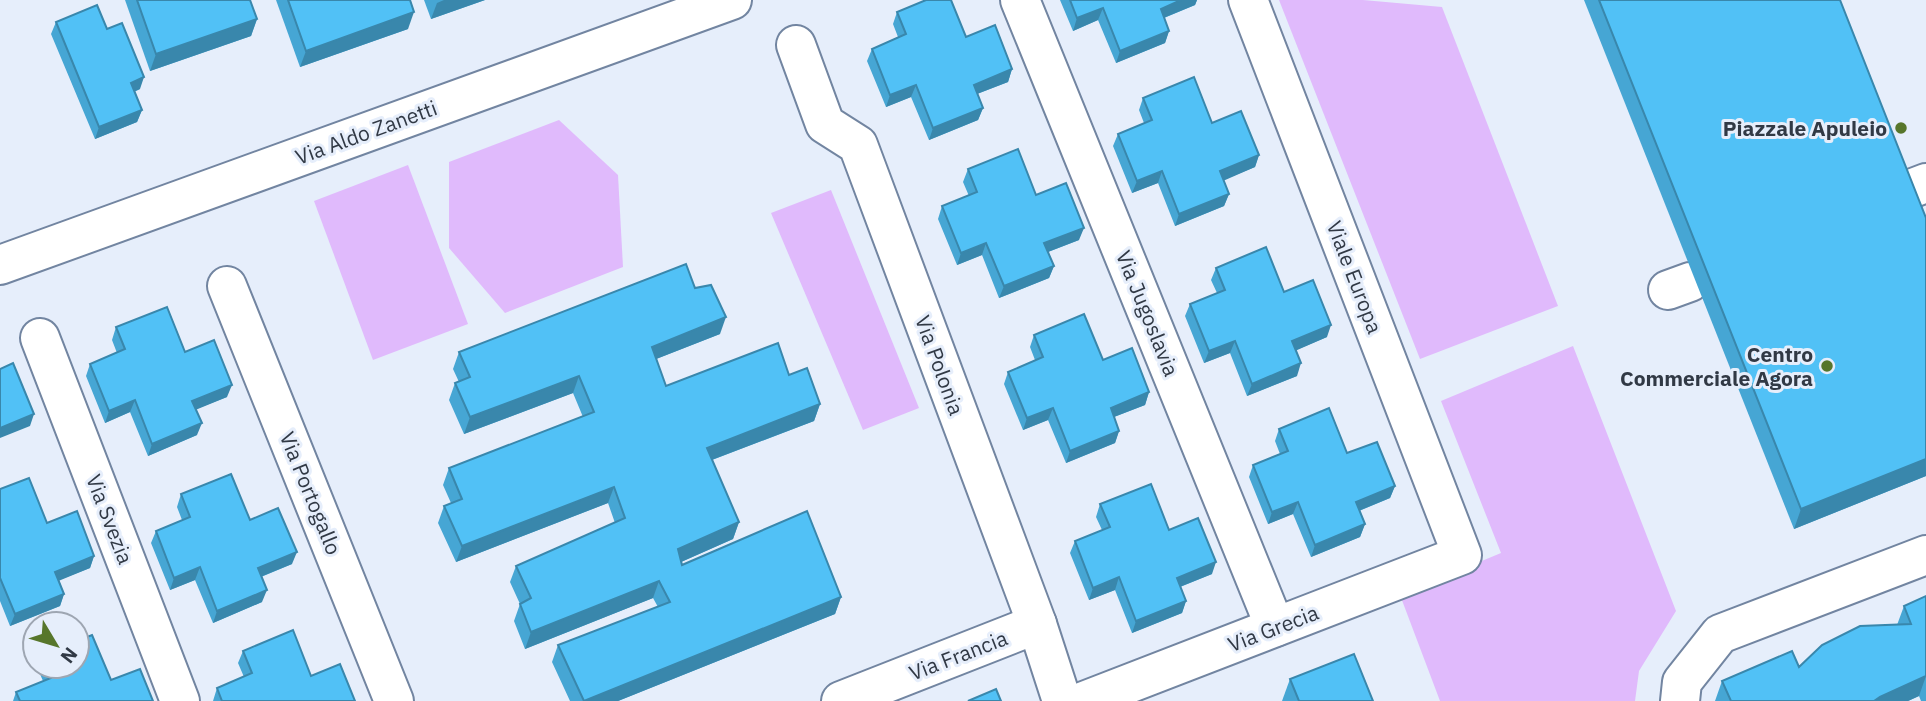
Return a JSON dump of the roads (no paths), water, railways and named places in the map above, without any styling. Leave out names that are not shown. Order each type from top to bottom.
[{"type":"street","name":"Via Aldo Zanetti","points":[[0,265],[732,0]]},
{"type":"street","name":"Via Jugoslavia","points":[[1020,0],[1275,627]]},
{"type":"street","name":"Viale Europa","points":[[1248,0],[1462,555]]},
{"type":"street","name":"Via Polonia","points":[[796,45],[825,124],[858,145],[1037,624],[1062,701]]},
{"type":"street","name":"Via Portogallo","points":[[227,286],[394,701]]},
{"type":"street","name":"Via Svezia","points":[[40,338],[180,701]]},
{"type":"street","name":"Via Grecia","points":[[1084,701],[1462,555]]},
{"type":"street","points":[[1680,701],[1682,682],[1720,634],[1926,555]]},
{"type":"street","name":"Via Francia","points":[[841,701],[1037,624]]},
{"type":"place","name":"Piazzale Apuleio","points":[[1901,128]]},
{"type":"place","name":"Centro Commerciale Agora","points":[[1827,366]]}]
